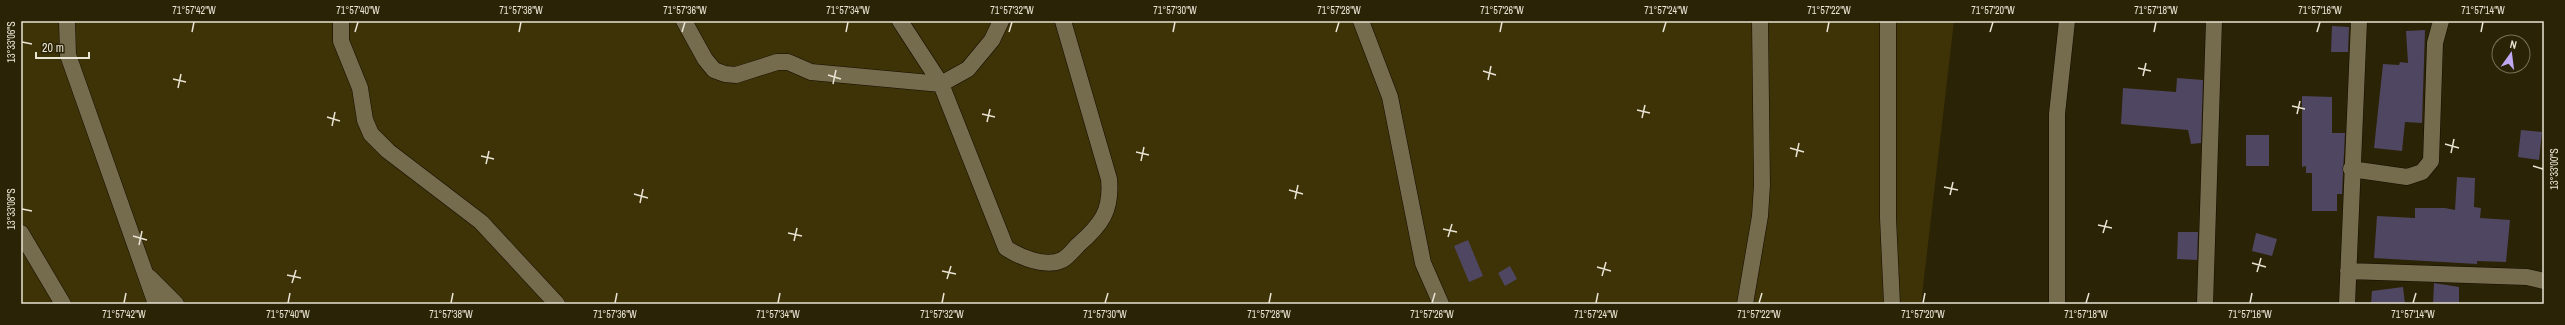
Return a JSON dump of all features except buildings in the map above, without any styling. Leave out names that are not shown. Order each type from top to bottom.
[{"type":"street","points":[[67,21],[68,56],[147,274],[156,304]]},
{"type":"street","points":[[341,21],[341,41],[360,88],[365,120],[371,134],[388,151],[481,222],[557,304]]},
{"type":"street","points":[[684,21],[705,59],[714,70],[725,74],[736,75],[777,62],[788,62],[811,72],[941,84],[968,69],[992,40],[1001,21]]},
{"type":"street","points":[[900,21],[941,84],[1006,248],[1021,257],[1037,261],[1062,260],[1093,232],[1106,213],[1110,194],[1109,179],[1085,91],[1063,21]]},
{"type":"street","points":[[1361,21],[1390,97],[1423,263],[1441,304]]},
{"type":"street","points":[[1745,304],[1760,216],[1762,185],[1760,21]]},
{"type":"street","points":[[1888,21],[1888,218],[1892,304]]},
{"type":"street","points":[[2057,304],[2057,114],[2067,21]]},
{"type":"street","points":[[2205,304],[2214,21]]},
{"type":"street","points":[[2347,304],[2351,169],[2359,21]]},
{"type":"street","points":[[2351,169],[2408,177],[2422,172],[2430,161],[2436,43],[2441,21]]},
{"type":"street","points":[[21,233],[63,304]]},
{"type":"street","points":[[2348,271],[2527,277],[2544,280]]},
{"type":"street","points":[[147,274],[176,304]]},
{"type":"shaded area","points":[[21,21],[1954,21],[1921,304],[21,304]]}]
